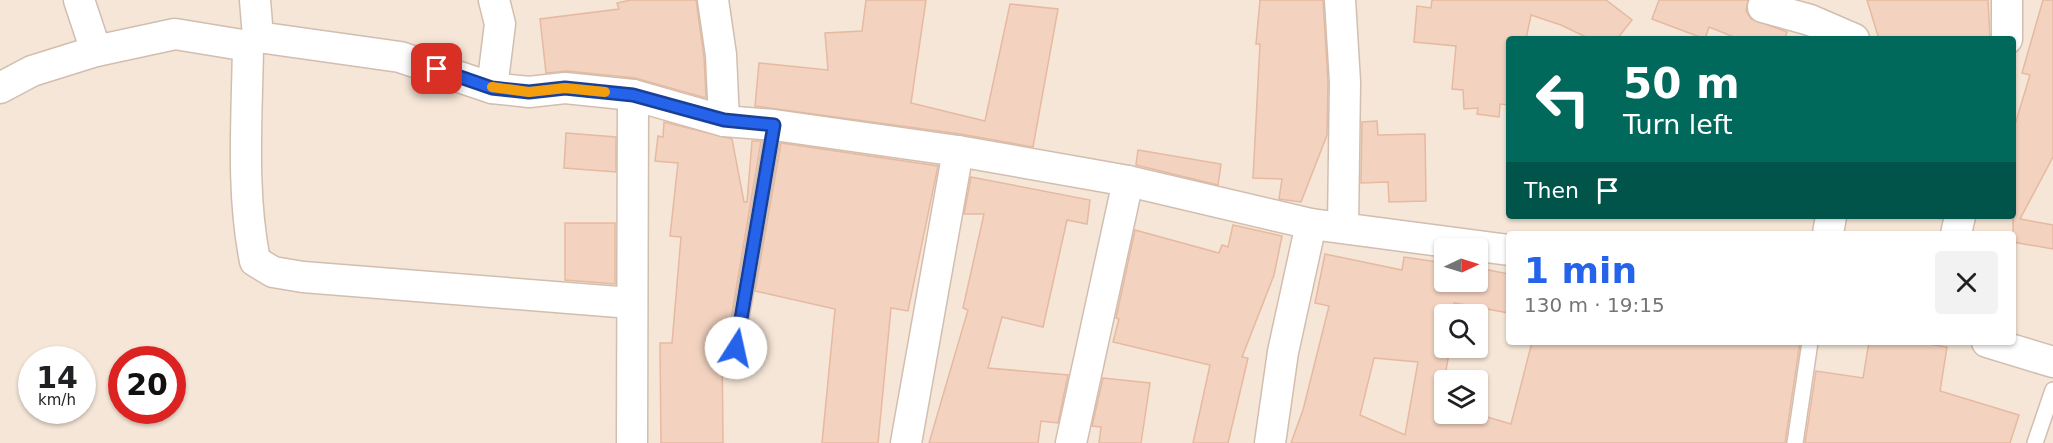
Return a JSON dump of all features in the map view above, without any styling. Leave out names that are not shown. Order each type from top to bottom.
[{"type":"street","points":[[79,0],[96,51]]},
{"type":"street","points":[[255,0],[246,169],[249,230],[255,261],[273,272],[303,277],[631,303]]},
{"type":"street","points":[[492,88],[500,24],[494,0]]},
{"type":"street","points":[[712,0],[721,55],[724,120]]},
{"type":"street","points":[[1340,0],[1345,82],[1343,227]]},
{"type":"street","points":[[2007,0],[2007,36]]},
{"type":"street","points":[[1763,7],[1810,20],[1847,36]]},
{"type":"street","points":[[0,88],[32,71],[96,51],[175,34],[400,57],[492,88],[529,92],[565,88],[633,95],[724,120],[958,151],[1128,181],[1311,224],[1506,250]]},
{"type":"street","points":[[632,443],[633,95]]},
{"type":"street","points":[[906,443],[958,151]]},
{"type":"street","points":[[1071,443],[1128,181]]},
{"type":"street","points":[[1270,443],[1283,352],[1311,224]]},
{"type":"street","points":[[1997,345],[2053,362]]},
{"type":"lane","points":[[736,348],[774,125]]},
{"type":"lane","points":[[1795,443],[1810,345]]},
{"type":"lane","points":[[2035,443],[2053,390]]},
{"type":"shaded area","points":[[0,0],[2053,0],[2053,443],[0,443]]},
{"type":"building","points":[[631,0],[696,0],[704,57],[706,98],[635,78],[567,71],[546,73],[540,19],[619,9],[617,3]]},
{"type":"building","points":[[866,0],[926,0],[911,103],[985,121],[1010,4],[1058,9],[1033,147],[960,134],[755,106],[759,63],[828,70],[825,33],[862,31]]},
{"type":"building","points":[[1260,0],[1323,0],[1328,82],[1327,135],[1301,202],[1279,199],[1282,179],[1253,178],[1260,44],[1256,44]]},
{"type":"building","points":[[1432,0],[1606,0],[1632,20],[1619,36],[1584,36],[1531,15],[1527,36],[1506,36],[1506,105],[1500,104],[1499,117],[1477,114],[1478,108],[1464,109],[1463,90],[1452,89],[1456,46],[1414,42],[1417,6],[1431,8]]},
{"type":"building","points":[[1659,0],[1748,0],[1746,11],[1751,19],[1787,32],[1786,36],[1732,36],[1709,27],[1706,36],[1697,36],[1652,19]]},
{"type":"building","points":[[1867,0],[1988,0],[1990,36],[1878,36]]},
{"type":"building","points":[[2043,0],[2053,0],[2053,157],[2020,219],[2053,225],[2053,249],[2016,243],[2016,231],[2013,231],[2013,219],[2016,219],[2016,121],[2030,75],[2022,73]]},
{"type":"building","points":[[1377,121],[1378,135],[1425,134],[1426,201],[1389,202],[1388,182],[1361,183],[1362,122]]},
{"type":"building","points":[[664,122],[732,139],[744,202],[747,202],[752,141],[761,141],[728,337],[722,337],[723,443],[661,443],[660,343],[672,343],[681,237],[670,236],[678,163],[655,161],[658,136],[663,137]]},
{"type":"building","points":[[566,133],[616,137],[616,172],[564,168]]},
{"type":"building","points":[[781,143],[938,166],[908,311],[891,308],[878,443],[822,443],[835,309],[755,291]]},
{"type":"building","points":[[1138,150],[1221,164],[1218,185],[1136,165]]},
{"type":"building","points":[[971,177],[1090,200],[1087,224],[1067,220],[1043,327],[1002,317],[988,368],[1068,375],[1058,423],[1041,421],[1038,443],[929,443],[968,310],[963,308],[984,214],[964,214]]},
{"type":"building","points":[[565,223],[615,223],[615,284],[565,280]]},
{"type":"building","points":[[1233,225],[1282,236],[1274,275],[1242,357],[1248,358],[1228,443],[1193,443],[1210,365],[1113,342],[1119,319],[1116,318],[1135,230],[1219,253],[1222,245],[1228,247]]},
{"type":"building","points":[[1325,254],[1402,270],[1404,257],[1434,262],[1434,292],[1488,292],[1488,270],[1506,273],[1506,312],[1488,309],[1488,304],[1434,304],[1434,358],[1448,358],[1446,370],[1434,370],[1434,424],[1488,424],[1488,417],[1511,424],[1531,345],[1800,345],[1785,443],[1291,443],[1303,410],[1329,306],[1315,303]],"holes":[[[1374,358],[1418,362],[1405,435],[1360,415]]]},
{"type":"building","points":[[1868,345],[1947,347],[1940,391],[2019,415],[2010,443],[1805,443],[1816,371],[1863,378]]},
{"type":"building","points":[[1103,378],[1150,383],[1141,443],[1099,443],[1101,427],[1092,426]]},
{"type":"slow traffic","points":[[492,87],[529,92],[565,88],[605,92]]},
{"type":"route","points":[[437,69],[492,88],[529,92],[565,88],[633,95],[724,120],[774,125],[736,348]]}]
